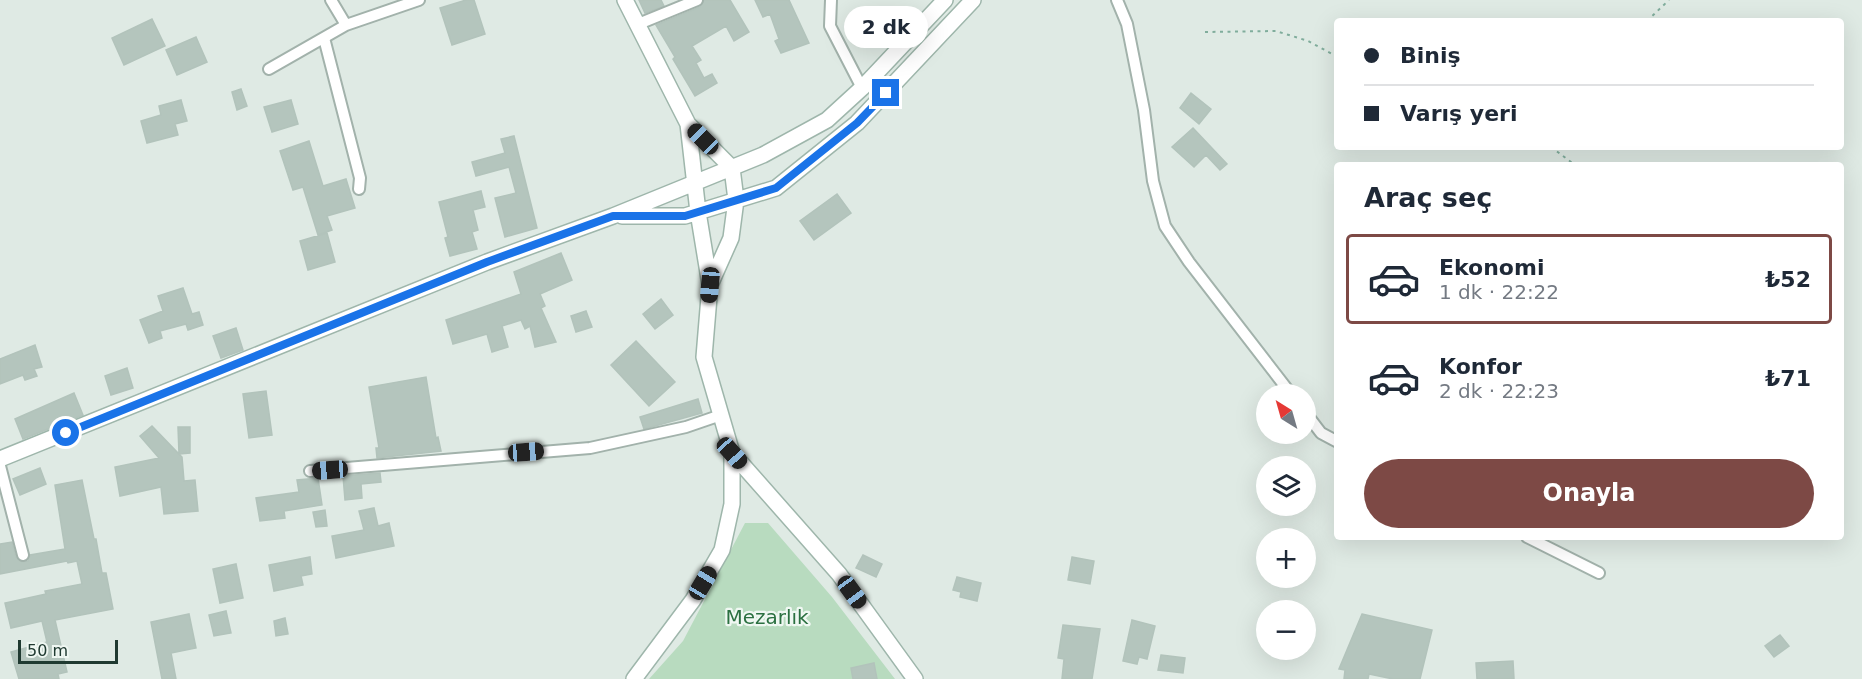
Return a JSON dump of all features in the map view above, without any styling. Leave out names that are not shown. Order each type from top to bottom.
[{"type":"street","points":[[331,0],[346,25]]},
{"type":"street","points":[[269,69],[346,25],[419,0]]},
{"type":"street","points":[[625,0],[688,124],[732,168],[736,200],[731,238],[710,285]]},
{"type":"street","points":[[636,25],[697,0]]},
{"type":"street","points":[[831,0],[830,26],[862,88]]},
{"type":"street","points":[[0,459],[487,262],[613,216],[763,155],[827,120],[862,88],[945,0]]},
{"type":"street","points":[[613,216],[685,216],[776,188],[857,123],[973,0]]},
{"type":"street","points":[[1117,0],[1127,24],[1153,181],[1166,226],[1189,262],[1283,384]]},
{"type":"street","points":[[324,38],[360,178],[359,189]]},
{"type":"street","points":[[634,679],[693,600],[722,550],[732,504],[732,453],[704,357],[710,285],[698,212],[688,124]]},
{"type":"street","points":[[310,471],[590,448],[686,427],[721,415]]},
{"type":"street","points":[[1316,426],[1321,433],[1334,440]]},
{"type":"street","points":[[732,453],[839,574],[915,679]]},
{"type":"street","points":[[0,466],[23,555]]},
{"type":"street","points":[[1533,540],[1599,573]]},
{"type":"path","points":[[1650,18],[1668,0]]},
{"type":"path","points":[[1205,32],[1276,31],[1308,41],[1334,55]]},
{"type":"path","points":[[1555,150],[1571,162]]},
{"type":"green space","name":"Mezarlık","points":[[745,523],[768,523],[832,597],[895,679],[649,679],[683,641]]},
{"type":"building","points":[[466,0],[474,0],[485,34],[452,45],[440,8]]},
{"type":"building","points":[[639,0],[661,0],[664,6],[645,13]]},
{"type":"building","points":[[704,0],[730,0],[749,32],[734,41],[726,26],[692,46],[701,60],[696,63],[704,78],[712,74],[717,83],[695,96],[656,25],[700,7]]},
{"type":"building","points":[[755,0],[789,0],[809,43],[781,53],[775,41],[779,39],[770,14],[763,17]]},
{"type":"building","points":[[152,19],[165,46],[124,65],[112,38]]},
{"type":"building","points":[[196,37],[207,62],[177,75],[166,50]]},
{"type":"building","points":[[241,89],[247,106],[237,110],[232,92]]},
{"type":"building","points":[[1191,93],[1211,109],[1199,124],[1180,108]]},
{"type":"building","points":[[181,100],[187,121],[175,124],[178,135],[147,143],[141,121],[161,115],[159,106]]},
{"type":"building","points":[[291,100],[298,124],[272,132],[264,107]]},
{"type":"building","points":[[1193,128],[1227,164],[1220,170],[1206,155],[1194,167],[1172,147]]},
{"type":"building","points":[[514,136],[537,228],[505,237],[495,198],[516,193],[509,167],[476,176],[472,162],[505,153],[501,139]]},
{"type":"building","points":[[309,141],[323,186],[346,179],[355,208],[327,216],[332,230],[318,235],[303,187],[293,190],[280,151]]},
{"type":"building","points":[[481,191],[485,207],[473,210],[478,230],[472,232],[477,249],[450,256],[445,238],[448,237],[439,202]]},
{"type":"building","points":[[837,194],[851,213],[814,240],[800,221]]},
{"type":"building","points":[[327,233],[335,262],[308,270],[300,241]]},
{"type":"building","points":[[561,253],[572,280],[540,294],[545,306],[541,308],[556,342],[535,347],[530,326],[525,329],[521,320],[502,326],[508,347],[492,352],[487,334],[453,344],[446,320],[521,294],[514,272]]},
{"type":"building","points":[[183,288],[192,314],[199,312],[203,325],[188,330],[186,324],[160,331],[162,338],[149,343],[140,320],[163,311],[158,296]]},
{"type":"building","points":[[661,299],[673,315],[655,329],[643,314]]},
{"type":"building","points":[[586,311],[592,327],[576,332],[571,316]]},
{"type":"building","points":[[236,328],[243,350],[221,358],[213,336]]},
{"type":"building","points":[[636,341],[675,382],[649,406],[611,365]]},
{"type":"building","points":[[35,345],[42,367],[34,369],[37,376],[25,380],[23,375],[0,384],[0,359]]},
{"type":"building","points":[[127,368],[133,388],[111,395],[105,376]]},
{"type":"building","points":[[426,377],[436,438],[438,437],[441,451],[377,458],[376,448],[379,448],[369,387]]},
{"type":"building","points":[[266,391],[272,435],[249,438],[243,394]]},
{"type":"building","points":[[74,393],[83,415],[23,439],[15,419]]},
{"type":"building","points":[[698,399],[702,413],[644,429],[640,417]]},
{"type":"building","points":[[152,426],[182,457],[184,481],[195,480],[198,511],[164,514],[161,487],[120,496],[115,467],[159,458],[140,436]]},
{"type":"building","points":[[178,427],[190,427],[190,453],[179,454]]},
{"type":"building","points":[[40,468],[46,484],[20,495],[13,479]]},
{"type":"building","points":[[380,473],[381,482],[361,484],[362,498],[345,500],[343,476]]},
{"type":"building","points":[[318,478],[322,505],[284,511],[285,518],[260,521],[256,498],[299,492],[297,480]]},
{"type":"building","points":[[82,480],[102,573],[106,573],[113,609],[55,620],[67,672],[58,674],[59,679],[19,679],[11,652],[47,642],[42,621],[11,628],[5,603],[46,594],[45,591],[82,584],[77,561],[0,574],[0,544],[12,542],[16,557],[22,562],[28,561],[30,555],[65,549],[55,485]]},
{"type":"building","points":[[374,508],[378,526],[389,523],[394,546],[336,558],[332,536],[364,530],[359,511]]},
{"type":"building","points":[[325,510],[327,526],[316,527],[313,512]]},
{"type":"building","points":[[863,555],[882,564],[876,577],[856,568]]},
{"type":"building","points":[[310,557],[312,574],[301,576],[303,585],[274,591],[269,565]]},
{"type":"building","points":[[1072,557],[1094,561],[1090,584],[1068,580]]},
{"type":"building","points":[[236,564],[243,598],[220,603],[213,569]]},
{"type":"building","points":[[957,577],[981,583],[977,601],[960,597],[961,592],[953,590]]},
{"type":"building","points":[[226,611],[231,633],[214,636],[209,615]]},
{"type":"building","points":[[189,614],[196,648],[171,653],[176,679],[162,679],[151,622]]},
{"type":"building","points":[[1362,614],[1432,630],[1420,679],[1393,679],[1369,674],[1368,679],[1344,679],[1345,670],[1339,669]]},
{"type":"building","points":[[285,618],[288,634],[276,636],[274,621]]},
{"type":"building","points":[[1132,620],[1155,626],[1147,659],[1139,657],[1137,664],[1123,661]]},
{"type":"building","points":[[1063,625],[1100,629],[1092,679],[1062,679],[1064,659],[1058,658]]},
{"type":"building","points":[[1780,635],[1789,646],[1774,657],[1765,646]]},
{"type":"building","points":[[1161,655],[1185,658],[1183,673],[1158,670]]},
{"type":"building","points":[[1513,661],[1514,679],[1477,679],[1476,663]]},
{"type":"building","points":[[874,663],[877,679],[853,679],[851,668]]},
{"type":"route","points":[[66,433],[487,262],[613,216],[685,216],[776,188],[857,123],[886,93]]}]
